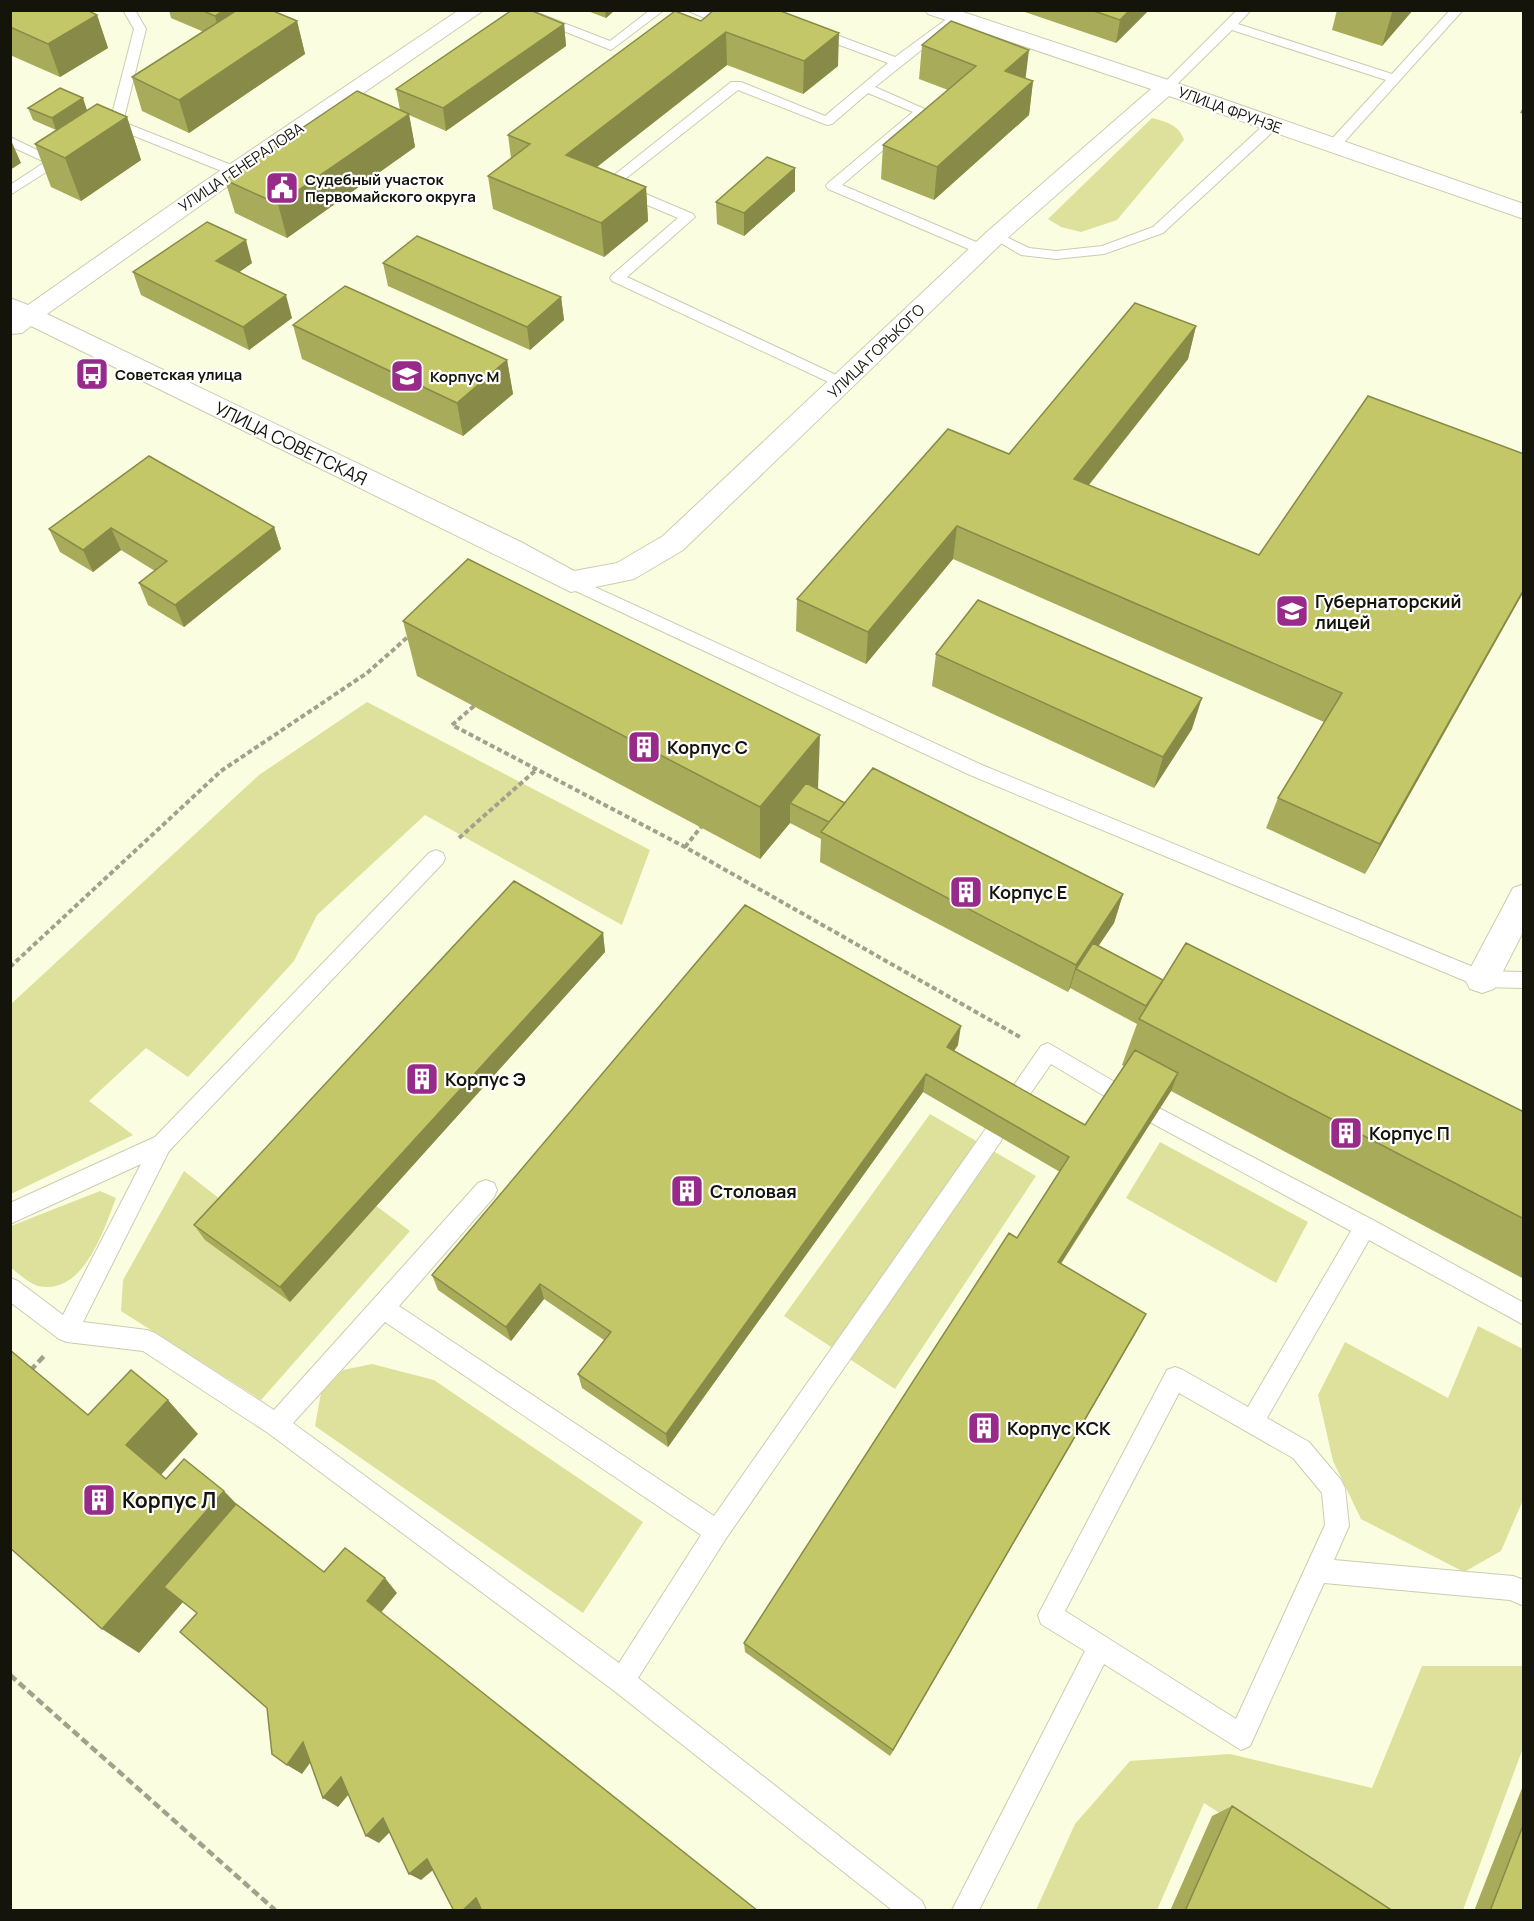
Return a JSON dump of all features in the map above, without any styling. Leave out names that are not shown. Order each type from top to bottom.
[{"type":"street","name":"УЛИЦА ГЕНЕРАЛОВА","points":[[17,317],[474,10]]},
{"type":"street","name":"УЛИЦА ФРУНЗЕ","points":[[945,14],[1166,87],[1524,212]]},
{"type":"street","name":"УЛИЦА ГОРЬКОГО","points":[[571,582],[624,572],[673,543],[989,243],[1166,87]]},
{"type":"street","name":"УЛИЦА СОВЕТСКАЯ","points":[[17,317],[511,549],[571,582]]},
{"type":"street","points":[[1482,979],[1524,897]]},
{"type":"lane","points":[[95,136],[116,123],[140,29],[129,10]]},
{"type":"lane","points":[[517,10],[610,46],[658,10]]},
{"type":"lane","points":[[692,10],[707,15],[712,10]]},
{"type":"lane","points":[[1166,87],[1245,10]]},
{"type":"lane","points":[[1333,147],[1456,10]]},
{"type":"lane","points":[[842,383],[617,278],[688,217],[610,184],[736,85],[827,121],[897,62],[945,14]]},
{"type":"lane","points":[[1230,25],[1394,79]]},
{"type":"lane","points":[[801,26],[897,62]]},
{"type":"lane","points":[[866,88],[921,111],[833,186],[989,243],[1026,252],[1056,255],[1104,250],[1158,230],[1272,125]]},
{"type":"lane","points":[[116,123],[234,171]]},
{"type":"lane","points":[[10,141],[60,158],[10,191]]},
{"type":"lane","points":[[571,582],[976,770],[1482,979],[1524,980]]},
{"type":"lane","points":[[67,1331],[162,1144],[436,858]]},
{"type":"lane","points":[[1012,1104],[1048,1052],[1113,1091]]},
{"type":"lane","points":[[1155,1115],[1365,1227],[1524,1316]]},
{"type":"lane","points":[[622,1681],[717,1532],[994,1134]]},
{"type":"lane","points":[[10,1214],[162,1144]]},
{"type":"lane","points":[[276,1425],[383,1308],[486,1190]]},
{"type":"lane","points":[[1252,1422],[1365,1227]]},
{"type":"lane","points":[[10,1288],[67,1331],[147,1341],[276,1425],[622,1681],[912,1911]]},
{"type":"lane","points":[[383,1308],[717,1532]]},
{"type":"lane","points":[[1175,1378],[1301,1450],[1333,1488],[1337,1526],[1317,1570],[1241,1737],[1050,1615],[1175,1378]]},
{"type":"lane","points":[[1317,1570],[1513,1588],[1524,1594]]},
{"type":"lane","points":[[965,1911],[1100,1647]]},
{"type":"path","points":[[10,967],[221,771],[367,672],[412,634]]},
{"type":"path","points":[[474,706],[452,725],[686,847],[1048,1052]]},
{"type":"path","points":[[436,858],[537,769]]},
{"type":"path","points":[[686,847],[701,827]]},
{"type":"path","points":[[10,1675],[276,1911]]},
{"type":"green space","points":[[1152,118],[1176,128],[1184,140],[1117,220],[1081,232],[1061,227],[1048,219]]},
{"type":"green space","points":[[367,702],[650,850],[622,925],[425,815],[317,915],[294,961],[188,1077],[146,1048],[89,1101],[133,1135],[11,1194],[11,1004],[259,775]]},
{"type":"green space","points":[[930,1114],[1036,1176],[895,1389],[784,1316]]},
{"type":"green space","points":[[1160,1142],[1308,1222],[1276,1283],[1126,1198]]},
{"type":"green space","points":[[184,1171],[234,1210],[375,1205],[410,1231],[261,1400],[121,1311],[123,1280]]},
{"type":"green space","points":[[100,1191],[116,1198],[98,1242],[80,1271],[68,1281],[54,1286],[38,1286],[11,1268],[11,1226]]},
{"type":"green space","points":[[1478,1326],[1523,1349],[1523,1500],[1501,1551],[1464,1572],[1361,1519],[1333,1461],[1318,1395],[1345,1342],[1448,1398]]},
{"type":"green space","points":[[372,1364],[434,1380],[643,1522],[583,1613],[315,1426],[321,1393],[343,1370]]},
{"type":"green space","points":[[1422,1666],[1523,1666],[1523,1748],[1463,1910],[1369,1910],[1204,1803],[1157,1910],[1036,1910],[1075,1824],[1130,1761],[1230,1754],[1372,1788]]},
{"type":"building","points":[[10,10],[87,10],[97,15],[48,44],[10,27]]},
{"type":"building","points":[[201,10],[224,10],[215,16]]},
{"type":"building","points":[[237,10],[271,10],[297,21],[179,100],[132,77]]},
{"type":"building","points":[[512,10],[530,10],[564,24],[443,108],[396,89]]},
{"type":"building","points":[[714,10],[778,10],[839,33],[804,61],[726,32],[566,155],[646,187],[601,223],[488,176],[530,144],[508,135],[675,11],[701,21]]},
{"type":"building","points":[[1091,10],[1130,10],[1120,20]]},
{"type":"building","points":[[951,21],[1029,50],[1005,71],[1033,81],[937,167],[883,145],[976,66],[922,45]]},
{"type":"building","points":[[60,88],[83,98],[52,118],[28,108]]},
{"type":"building","points":[[357,91],[409,114],[278,204],[225,180]]},
{"type":"building","points":[[97,104],[127,117],[65,158],[35,144]]},
{"type":"building","points":[[767,157],[795,168],[744,213],[716,202]]},
{"type":"building","points":[[207,222],[246,240],[216,261],[286,295],[243,327],[133,272]]},
{"type":"building","points":[[417,236],[561,297],[527,327],[383,263]]},
{"type":"building","points":[[345,286],[507,360],[457,403],[293,325]]},
{"type":"building","name":"Губернаторский лицей","points":[[1135,303],[1196,326],[1074,479],[1259,555],[1368,396],[1524,454],[1524,589],[1380,844],[1278,798],[1342,693],[957,526],[868,632],[797,599],[948,429],[1009,454]]},
{"type":"building","points":[[149,456],[274,527],[175,605],[139,583],[167,561],[111,528],[83,550],[49,529]]},
{"type":"building","points":[[468,559],[820,735],[760,807],[403,621]]},
{"type":"building","points":[[978,600],[1202,698],[1163,757],[936,654]]},
{"type":"building","name":"Корпус Е","points":[[873,768],[1123,894],[1076,965],[821,832]]},
{"type":"building","points":[[806,783],[845,803],[829,822],[790,803]]},
{"type":"building","name":"Корпус Э","points":[[514,881],[603,933],[280,1287],[194,1225]]},
{"type":"building","points":[[745,905],[961,1026],[947,1047],[1085,1125],[1135,1050],[1178,1073],[1058,1262],[1146,1314],[893,1750],[744,1643],[1009,1233],[1017,1238],[1069,1157],[926,1074],[666,1434],[578,1374],[611,1332],[540,1284],[506,1327],[432,1275]]},
{"type":"building","points":[[1093,943],[1163,980],[1146,1006],[1076,969]]},
{"type":"building","points":[[1186,943],[1524,1112],[1524,1219],[1139,1019]]},
{"type":"building","name":"Корпус Л","points":[[10,1350],[88,1415],[131,1370],[168,1400],[126,1445],[166,1479],[184,1459],[224,1491],[102,1629],[10,1548]]},
{"type":"building","points":[[236,1504],[324,1572],[345,1548],[385,1578],[367,1601],[758,1911],[482,1911],[476,1898],[462,1911],[454,1911],[427,1859],[409,1874],[383,1818],[366,1836],[341,1777],[323,1798],[303,1742],[287,1765],[272,1754],[267,1708],[180,1632],[197,1613],[164,1587]]},
{"type":"building","points":[[1232,1806],[1393,1911],[1185,1911]]},
{"type":"building","points":[[1524,1823],[1524,1911],[1490,1911]]},
{"type":"place","name":"Судебный участок Первомайского округа","points":[[282,188]]},
{"type":"place","name":"Советская улица","points":[[92,374]]},
{"type":"place","name":"Корпус M","points":[[407,376]]},
{"type":"place","name":"Губернаторский лицей","points":[[1292,611]]},
{"type":"place","name":"Корпус С","points":[[644,747]]},
{"type":"place","name":"Корпус Е","points":[[966,892]]},
{"type":"place","name":"Корпус Э","points":[[422,1079]]},
{"type":"place","name":"Корпус П","points":[[1346,1133]]},
{"type":"place","name":"Столовая","points":[[687,1191]]},
{"type":"place","name":"Корпус КСК","points":[[984,1428]]},
{"type":"place","name":"Корпус Л","points":[[99,1500]]}]
